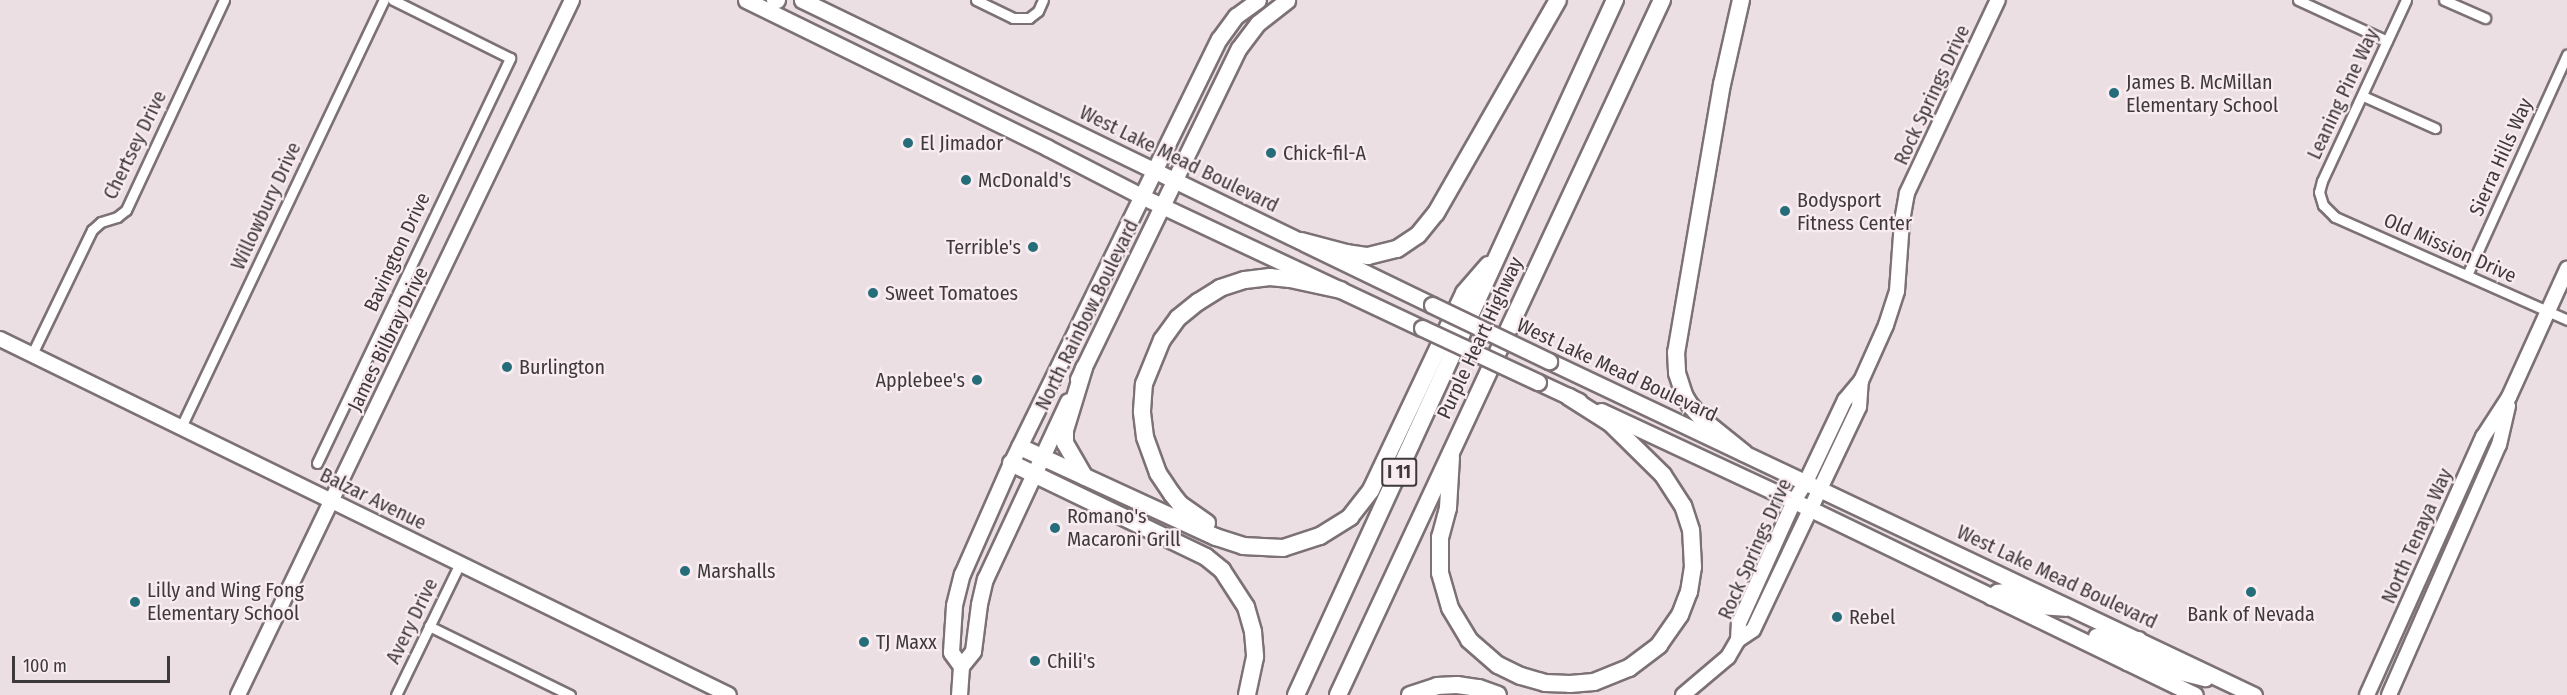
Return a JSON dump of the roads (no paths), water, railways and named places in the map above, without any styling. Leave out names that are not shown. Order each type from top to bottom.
[{"type":"highway","points":[[1301,241],[1346,253],[1368,256],[1397,249],[1418,236],[1436,213],[1558,0]]},
{"type":"highway","name":"Purple Heart Highway","points":[[1296,695],[1615,0]]},
{"type":"highway","name":"Purple Heart Highway","points":[[1338,695],[1662,0]]},
{"type":"highway","points":[[1741,0],[1722,84],[1676,352],[1677,373],[1690,405],[1703,420],[1744,453]]},
{"type":"highway","points":[[1020,447],[1216,537],[1243,546],[1264,549],[1291,546],[1320,536],[1350,517],[1378,478],[1464,293],[1502,248]]},
{"type":"highway","points":[[1341,290],[1270,277],[1245,280],[1220,288],[1204,298],[1178,318],[1156,349],[1144,384],[1143,422],[1153,461],[1172,494],[1200,520],[1221,530],[1250,538],[1296,537],[1328,525],[1363,501]]},
{"type":"highway","points":[[1084,368],[1065,430],[1065,443],[1079,462],[1085,477]]},
{"type":"highway","points":[[1452,448],[1448,508],[1442,525],[1439,560],[1446,597],[1462,630],[1477,648],[1498,665],[1532,680],[1569,684],[1594,681],[1618,674],[1640,662],[1659,645],[1680,615],[1692,580],[1694,555],[1691,530],[1680,501],[1663,475],[1610,423],[1569,397]]},
{"type":"highway","points":[[1011,463],[1206,557],[1222,570],[1246,607],[1253,632],[1255,657],[1247,695]]},
{"type":"highway","points":[[1410,695],[1437,686],[1457,685],[1479,688],[1498,695]]},
{"type":"main road","name":"West Lake Mead Boulevard","points":[[802,0],[1432,305],[2254,695]]},
{"type":"main road","name":"North Rainbow Boulevard","points":[[961,666],[951,652],[957,594],[962,574],[1011,463],[1219,39],[1236,16],[1258,0]]},
{"type":"main road","name":"North Rainbow Boulevard","points":[[959,695],[961,666],[973,651],[979,604],[985,579],[1084,368],[1245,38],[1258,23],[1287,0]]},
{"type":"main road","points":[[757,2],[1163,207],[1794,501],[2195,695]]},
{"type":"main road","points":[[825,11],[836,27],[966,90],[1029,109]]},
{"type":"main road","points":[[898,75],[905,60]]},
{"type":"main road","points":[[1908,557],[1943,564],[1989,584],[2001,574]]},
{"type":"main road","points":[[1991,597],[1996,592],[2005,591],[2038,606],[2074,609]]},
{"type":"main road","points":[[2061,630],[2084,631],[2121,646],[2138,639]]},
{"type":"main road","points":[[2127,662],[2136,654],[2176,671],[2234,686]]},
{"type":"street","name":"Chertsey Drive","points":[[32,354],[92,230],[101,222],[117,217],[126,210],[224,0]]},
{"type":"street","name":"Willowbury Drive","points":[[181,427],[384,0]]},
{"type":"street","name":"Bavington Drive","points":[[317,463],[510,58],[393,0]]},
{"type":"street","name":"James Bilbray Drive","points":[[238,695],[572,0]]},
{"type":"street","points":[[976,0],[1013,18],[1029,18],[1038,11],[1043,0]]},
{"type":"street","name":"Rock Springs Drive","points":[[1738,640],[1739,623],[1794,501],[1806,482],[1845,400],[1861,381],[1895,303],[1907,193],[1998,0]]},
{"type":"street","points":[[2298,0],[2387,41]]},
{"type":"street","name":"Leaning Pine Way","points":[[2323,205],[2319,192],[2322,181],[2406,0]]},
{"type":"street","points":[[2444,0],[2486,18]]},
{"type":"street","name":"Sierra Hills Way","points":[[2467,275],[2567,55]]},
{"type":"street","points":[[2363,96],[2436,128]]},
{"type":"street","name":"Old Mission Drive","points":[[2323,205],[2335,217],[2567,320]]},
{"type":"street","name":"North Tenaya Way","points":[[2367,695],[2483,437],[2509,397],[2567,269]]},
{"type":"street","name":"Balzar Avenue","points":[[0,339],[729,695]]},
{"type":"street","name":"Rock Springs Drive","points":[[1683,695],[1728,657],[1738,640],[1753,630],[1809,509],[1822,490],[1859,407],[1861,381]]},
{"type":"street","name":"North Tenaya Way","points":[[2389,695],[2499,445],[2509,397]]},
{"type":"street","points":[[2483,437],[2477,477],[2483,483]]},
{"type":"street","points":[[2451,555],[2464,500],[2464,495],[2459,490]]},
{"type":"street","name":"Avery Drive","points":[[396,695],[459,563]]},
{"type":"street","points":[[429,626],[564,694]]},
{"type":"place","name":"James B. McMillan Elementary School","points":[[2114,93]]},
{"type":"place","name":"El Jimador","points":[[908,143]]},
{"type":"place","name":"Chick-fil-A","points":[[1271,153]]},
{"type":"place","name":"McDonald's","points":[[966,180]]},
{"type":"place","name":"Bodysport Fitness Center","points":[[1785,211]]},
{"type":"place","name":"Terrible's","points":[[1033,247]]},
{"type":"place","name":"Sweet Tomatoes","points":[[873,293]]},
{"type":"place","name":"Burlington","points":[[507,367]]},
{"type":"place","name":"Applebee's","points":[[977,380]]},
{"type":"place","name":"Romano's Macaroni Grill","points":[[1055,528]]},
{"type":"place","name":"Marshalls","points":[[685,571]]},
{"type":"place","name":"Bank of Nevada","points":[[2251,592]]},
{"type":"place","name":"Lilly and Wing Fong Elementary School","points":[[135,602]]},
{"type":"place","name":"Rebel","points":[[1837,617]]},
{"type":"place","name":"TJ Maxx","points":[[864,642]]},
{"type":"place","name":"Chili's","points":[[1035,661]]}]
